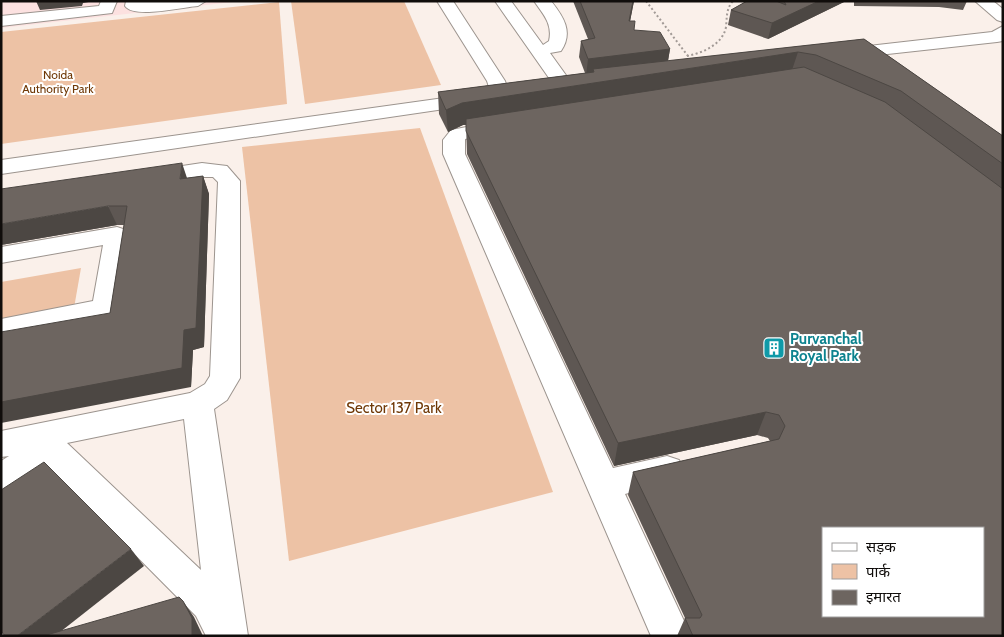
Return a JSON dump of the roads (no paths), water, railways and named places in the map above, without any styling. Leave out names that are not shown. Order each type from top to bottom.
[{"type":"street","points":[[1,22],[106,10],[109,1]]},
{"type":"street","points":[[134,1],[134,6],[141,8],[198,1]]},
{"type":"street","points":[[2,168],[485,98],[498,87],[496,81],[445,1]]},
{"type":"street","points":[[503,1],[565,86],[606,81]]},
{"type":"street","points":[[538,51],[555,47],[559,33],[554,16],[542,1]]},
{"type":"street","points":[[983,1],[1003,17]]},
{"type":"street","points":[[824,56],[997,37],[1003,31]]},
{"type":"street","points":[[528,122],[458,134],[453,140],[453,149],[671,636]]},
{"type":"street","points":[[1,444],[43,441],[198,404],[216,392],[225,378],[228,181],[218,171],[202,170],[126,181]]},
{"type":"street","points":[[1,255],[117,235],[105,308],[1,329]]},
{"type":"street","points":[[198,404],[228,634]]},
{"type":"street","points":[[1,480],[43,441]]},
{"type":"street","points":[[43,441],[209,603],[228,634]]},
{"type":"street","points":[[603,484],[700,463]]},
{"type":"place","name":"Purvanchal Royal Park","points":[[774,348]]},
{"type":"park label","name":"Noida Authority Park","points":[[58,81]]},
{"type":"park label","name":"Sector 137 Park","points":[[394,408]]}]
